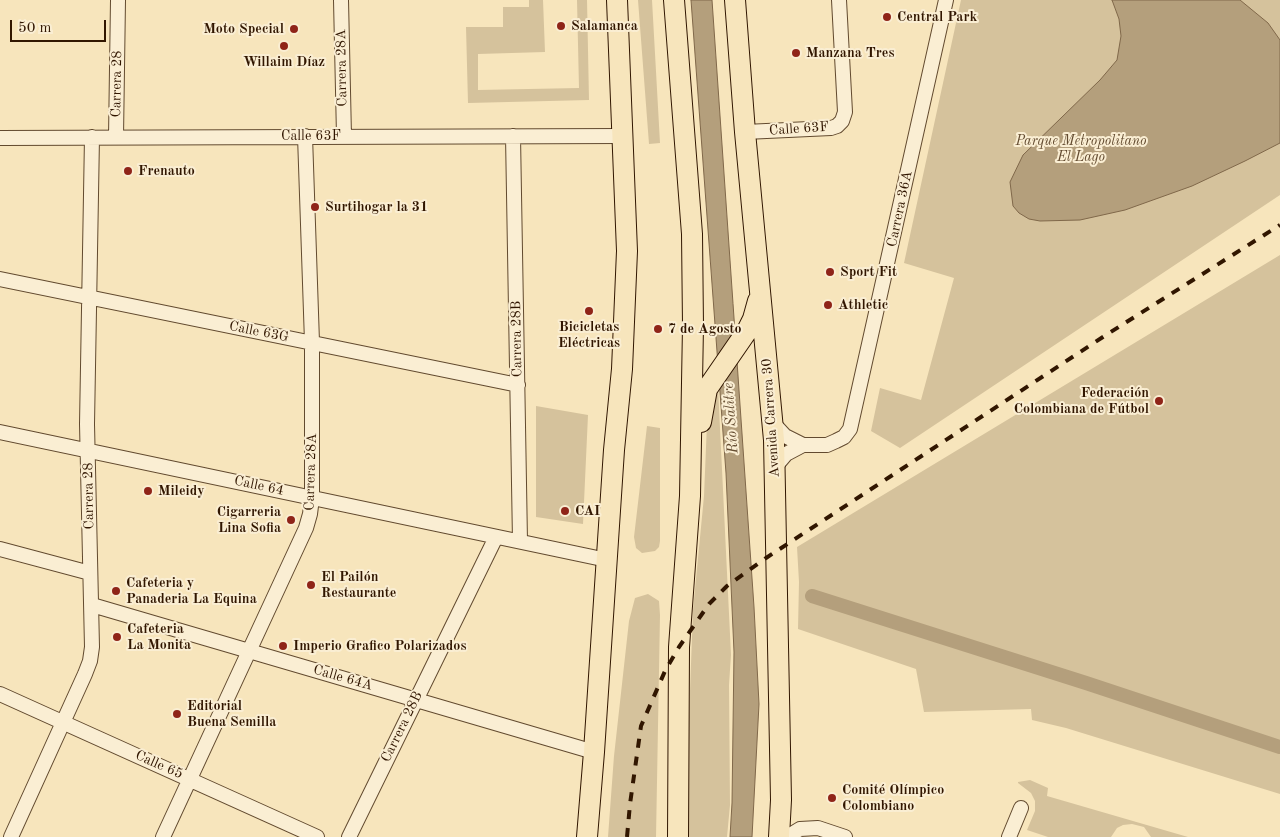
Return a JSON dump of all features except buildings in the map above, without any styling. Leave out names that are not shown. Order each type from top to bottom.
[{"type":"highway","points":[[587,837],[622,369],[628,251],[617,0]]},
{"type":"highway","points":[[674,0],[692,234],[690,496],[679,646],[678,837]]},
{"type":"highway","name":"Avenida Carrera 30","points":[[735,0],[745,132],[773,423],[781,800],[779,837]]},
{"type":"highway","points":[[690,496],[705,398],[712,380],[747,331],[753,319],[760,287]]},
{"type":"street","name":"Carrera 28","points":[[116,137],[118,0]]},
{"type":"street","name":"Carrera 28A","points":[[341,0],[344,136]]},
{"type":"street","name":"Calle 63F","points":[[745,132],[831,128],[842,121],[845,112],[839,0]]},
{"type":"street","name":"Carrera 36A","points":[[803,445],[827,445],[844,437],[854,418],[946,0]]},
{"type":"street","name":"Carrera 28A","points":[[163,837],[306,528],[312,498],[312,342],[306,136]]},
{"type":"street","name":"Carrera 28B","points":[[513,136],[520,541]]},
{"type":"street","name":"Calle 63F","points":[[0,138],[622,136]]},
{"type":"street","name":"Carrera 28","points":[[11,837],[90,661],[92,647],[88,450],[92,137]]},
{"type":"street","name":"Calle 63G","points":[[0,279],[518,385]]},
{"type":"street","points":[[773,423],[786,436],[803,445]]},
{"type":"street","name":"Calle 64","points":[[0,432],[607,560]]},
{"type":"street","points":[[775,467],[781,458],[791,450],[803,445]]},
{"type":"street","name":"Carrera 28B","points":[[349,837],[496,536]]},
{"type":"street","points":[[0,549],[90,573]]},
{"type":"street","name":"Calle 64A","points":[[92,605],[594,752]]},
{"type":"street","name":"Calle 65","points":[[0,694],[317,837]]},
{"type":"street","points":[[1009,837],[1021,808]]},
{"type":"street","points":[[787,837],[800,829],[818,828],[845,837]]},
{"type":"green space","points":[[529,0],[543,0],[545,52],[478,54],[478,90],[579,88],[577,0],[587,0],[589,100],[468,103],[466,27],[503,27],[503,7],[529,7]]},
{"type":"green space","points":[[638,0],[652,0],[660,143],[649,144]]},
{"type":"green space","name":"Parque Metropolitano El Lago","points":[[961,0],[1280,0],[1280,195],[900,448],[871,431],[880,388],[921,400],[954,278],[904,263]]},
{"type":"green space","name":"Federación Colombiana de Fútbol","points":[[1280,255],[1280,794],[1066,728],[1032,720],[1031,709],[924,712],[916,669],[798,629],[799,582],[797,547]]},
{"type":"green space","points":[[718,387],[731,655],[729,685],[730,805],[727,837],[688,837],[689,718],[693,610],[704,496],[707,423]]},
{"type":"green space","points":[[536,406],[588,415],[583,524],[536,517]]},
{"type":"green space","points":[[647,426],[660,428],[660,541],[659,547],[655,551],[642,553],[636,548],[634,537]]},
{"type":"green space","points":[[648,594],[659,601],[660,615],[656,837],[608,837],[614,756],[629,621],[635,598]]},
{"type":"green space","points":[[1030,780],[1048,788],[1047,796],[1188,837],[1151,837],[1144,827],[1132,824],[1117,828],[1111,837],[1048,837],[1027,830],[1035,811],[1035,801],[1031,793],[1018,782]]},
{"type":"water","name":"Río Salitre","points":[[691,0],[712,0],[759,704],[752,837],[730,837],[734,652],[726,473]]},
{"type":"water","points":[[1112,0],[1240,0],[1268,23],[1280,40],[1280,143],[1192,186],[1125,210],[1080,220],[1040,221],[1029,219],[1019,213],[1013,206],[1010,182],[1023,155],[1100,80],[1117,60],[1121,36],[1119,19]]},
{"type":"waterway","points":[[812,596],[1280,747]]},
{"type":"railway","points":[[627,837],[641,726],[665,671],[679,647],[709,604],[727,586],[766,558],[1106,335],[1280,225]]},
{"type":"place","name":"Central Park","points":[[887,17]]},
{"type":"place","name":"Salamanca","points":[[561,26]]},
{"type":"place","name":"Moto Special","points":[[294,29]]},
{"type":"place","name":"Willaim Díaz","points":[[284,46]]},
{"type":"place","name":"Manzana Tres","points":[[796,53]]},
{"type":"place","name":"Frenauto","points":[[128,171]]},
{"type":"place","name":"Surtihogar la 31","points":[[315,207]]},
{"type":"place","name":"Sport Fit","points":[[830,272]]},
{"type":"place","name":"Athletic","points":[[828,305]]},
{"type":"place","name":"Bicicletas Eléctricas","points":[[589,311]]},
{"type":"place","name":"7 de Agosto","points":[[658,329]]},
{"type":"place","name":"Federación Colombiana de Fútbol","points":[[1159,401]]},
{"type":"place","name":"Mileidy","points":[[148,491]]},
{"type":"place","name":"CAI","points":[[565,511]]},
{"type":"place","name":"Cigarreria Lina Sofia","points":[[291,520]]},
{"type":"place","name":"El Pailón Restaurante","points":[[311,585]]},
{"type":"place","name":"Cafeteria y Panaderia La Equina","points":[[116,591]]},
{"type":"place","name":"Cafeteria La Monita","points":[[117,637]]},
{"type":"place","name":"Imperio Grafico Polarizados","points":[[283,646]]},
{"type":"place","name":"Editorial Buena Semilla","points":[[177,714]]},
{"type":"place","name":"Comité Olímpico Colombiano","points":[[832,798]]}]
